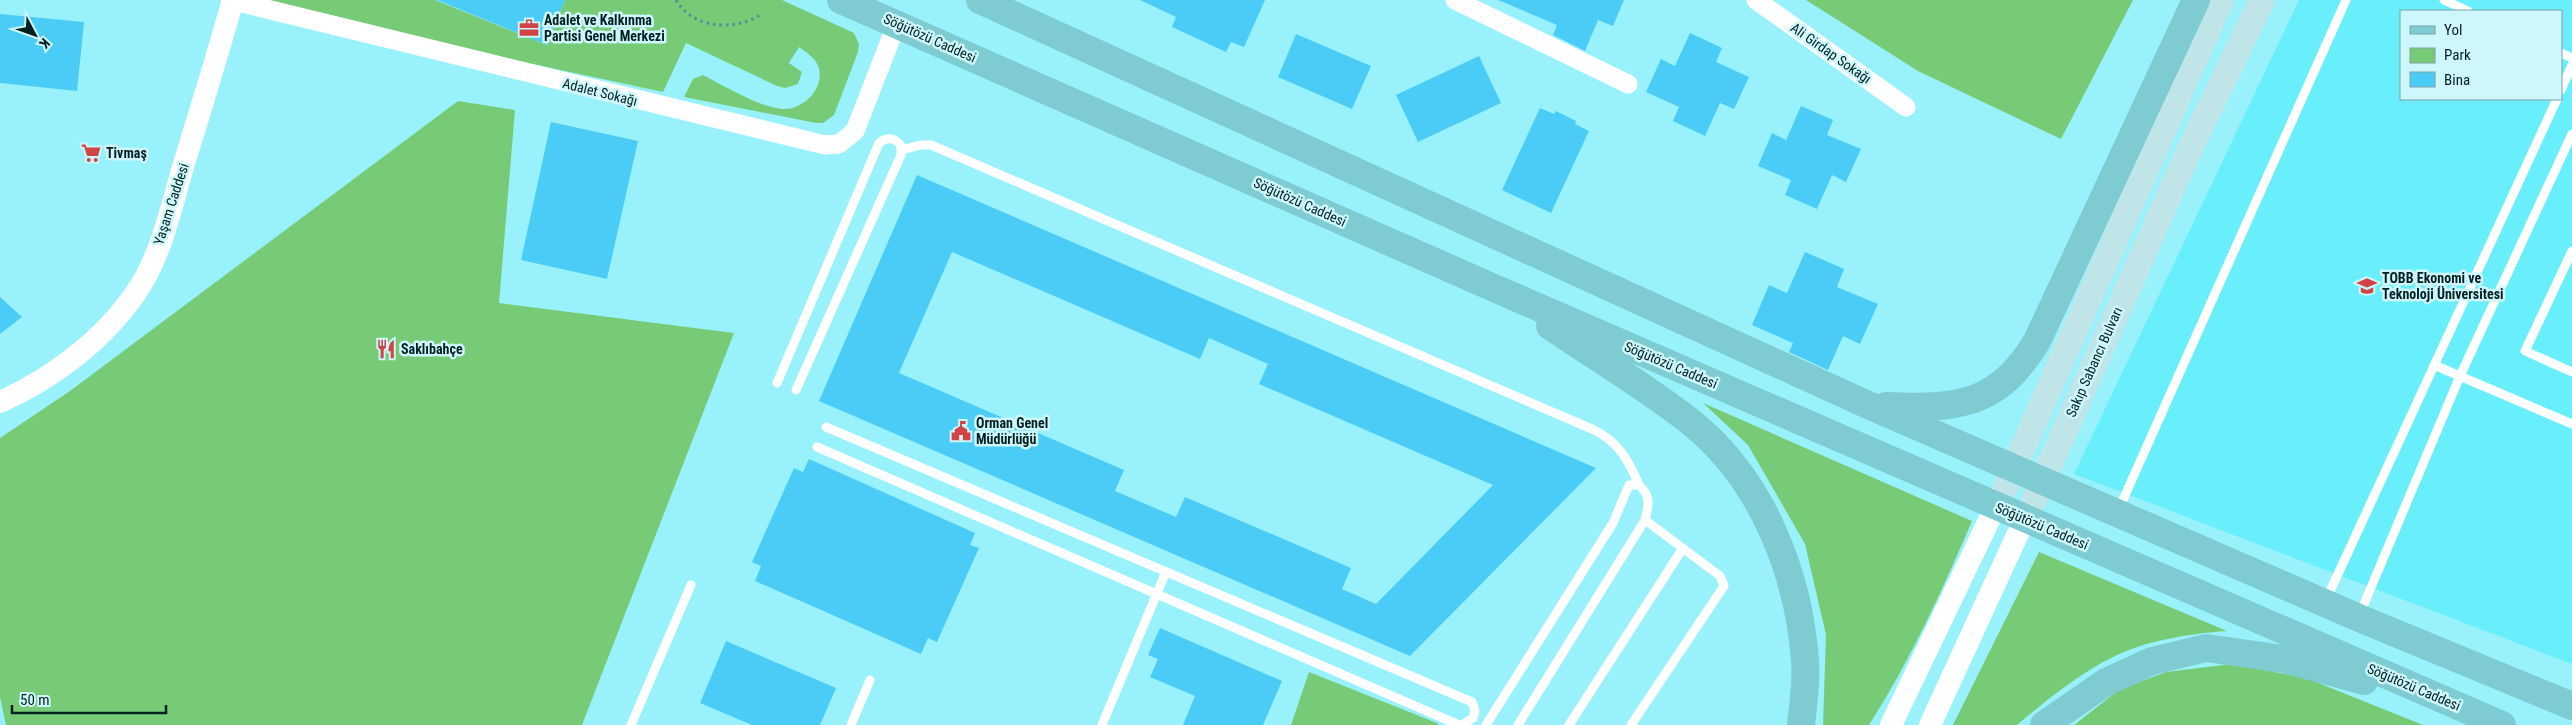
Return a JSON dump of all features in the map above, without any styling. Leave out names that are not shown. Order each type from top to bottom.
[{"type":"main road","name":"Söğütözü Caddesi","points":[[841,0],[897,23],[1494,288],[2502,725]]},
{"type":"main road","points":[[980,0],[1868,405],[2358,618],[2572,706]]},
{"type":"main road","points":[[1868,405],[1928,408],[1972,400],[1994,390],[2012,376],[2025,360],[2037,341],[2196,0]]},
{"type":"main road","points":[[2006,486],[2221,0]]},
{"type":"main road","name":"Sakıp Sabancı Bulvarı","points":[[2034,500],[2186,157],[2262,0]]},
{"type":"main road","points":[[1494,288],[1694,425],[1731,463],[1757,502],[1780,545],[1797,598],[1806,663],[1801,725]]},
{"type":"main road","points":[[2044,725],[2068,707],[2114,678],[2152,660],[2206,648],[2284,659],[2467,710]]},
{"type":"street","name":"Adalet Sokağı","points":[[232,0],[664,107],[832,145],[844,141],[855,131],[897,23]]},
{"type":"street","name":"Yaşam Caddesi","points":[[0,402],[17,394],[61,367],[103,333],[138,291],[163,237],[232,0]]},
{"type":"street","name":"Ali Girdap Sokağı","points":[[1756,0],[1906,107]]},
{"type":"street","points":[[1463,2],[1628,84]]},
{"type":"street","points":[[1892,725],[2006,486]]},
{"type":"street","name":"Sakıp Sabancı Bulvarı","points":[[1930,725],[2034,500]]},
{"type":"lane","points":[[2117,512],[2346,0]]},
{"type":"lane","points":[[2444,0],[2466,10]]},
{"type":"lane","points":[[2562,88],[2572,65]]},
{"type":"lane","points":[[2325,603],[2557,100]]},
{"type":"lane","points":[[2358,618],[2460,376],[2572,134]]},
{"type":"lane","points":[[777,383],[880,143],[889,138],[894,139],[901,146],[902,150],[796,390]]},
{"type":"lane","points":[[902,150],[920,145],[931,146],[1598,431],[1622,450],[1639,485],[1648,497],[1649,504],[1645,520],[1518,725]]},
{"type":"lane","points":[[2572,251],[2525,350],[2572,372]]},
{"type":"lane","points":[[2434,365],[2572,424]]},
{"type":"lane","points":[[817,447],[1155,595],[1461,725],[1473,718],[1475,711],[1472,702],[1165,574],[826,427]]},
{"type":"lane","points":[[1473,718],[1485,725],[1613,523],[1629,485],[1639,485]]},
{"type":"lane","points":[[1631,725],[1724,586],[1720,576],[1645,520]]},
{"type":"lane","points":[[1569,725],[1683,548]]},
{"type":"lane","points":[[1102,725],[1165,574]]},
{"type":"lane","points":[[631,725],[691,585]]},
{"type":"lane","points":[[851,725],[870,680]]},
{"type":"path","points":[[676,0],[691,17],[709,23],[743,24],[760,15]]},
{"type":"shaded area","name":"TOBB Ekonomi ve Teknoloji Üniversitesi","points":[[2299,0],[2572,0],[2572,664],[2074,474]]},
{"type":"green space","points":[[265,0],[435,0],[547,45],[565,0],[782,0],[854,33],[859,44],[858,52],[834,115],[823,123],[816,123],[684,97],[693,79],[703,75],[766,106],[785,109],[800,105],[812,95],[819,81],[820,74],[815,60],[799,47],[789,63],[802,72],[798,84],[785,88],[686,43],[663,92],[277,9]]},
{"type":"green space","points":[[1806,0],[2133,0],[2061,139],[1918,71]]},
{"type":"green space","points":[[458,101],[515,110],[499,303],[734,333],[582,725],[6,725],[0,697],[0,438],[70,391]]},
{"type":"green space","points":[[1703,403],[1972,521],[1925,625],[1869,725],[1823,725],[1826,635],[1805,544],[1748,445]]},
{"type":"green space","points":[[2039,552],[2227,631],[2153,642],[2111,658],[2074,680],[2017,725],[1953,725]]},
{"type":"green space","points":[[2232,664],[2306,678],[2423,725],[2074,725],[2120,689],[2166,672]]},
{"type":"green space","points":[[1309,672],[1437,723],[1439,725],[1291,725]]},
{"type":"building","name":"Adalet ve Kalkınma Partisi Genel Merkezi","points":[[437,0],[565,0],[547,45]]},
{"type":"building","points":[[1140,0],[1265,0],[1244,47],[1231,42],[1226,52],[1172,27],[1176,17]]},
{"type":"building","points":[[1498,0],[1624,0],[1613,26],[1598,20],[1585,51],[1553,35],[1557,25]]},
{"type":"building","points":[[0,14],[84,22],[77,91],[0,83]]},
{"type":"building","points":[[1690,33],[1722,48],[1716,62],[1749,77],[1734,109],[1720,103],[1705,136],[1673,121],[1679,107],[1646,92],[1661,59],[1675,66]]},
{"type":"building","points":[[1296,34],[1371,66],[1352,109],[1278,77]]},
{"type":"building","points":[[1479,56],[1501,103],[1418,142],[1396,95]]},
{"type":"building","points":[[1801,106],[1833,120],[1827,135],[1861,149],[1846,182],[1832,175],[1817,209],[1785,195],[1791,180],[1758,166],[1772,133],[1786,140]]},
{"type":"building","points":[[1540,108],[1554,114],[1556,111],[1576,121],[1575,124],[1589,131],[1551,213],[1502,190]]},
{"type":"building","points":[[551,122],[638,141],[607,279],[521,260]]},
{"type":"building","name":"Orman Genel Müdürlüğü","points":[[917,175],[1596,468],[1410,656],[819,401]],"holes":[[[952,252],[1200,359],[1209,338],[1268,364],[1259,384],[1493,485],[1376,604],[1342,589],[1351,568],[1185,497],[1176,517],[1115,491],[1124,470],[899,373]]]},
{"type":"building","points":[[1805,252],[1844,269],[1837,287],[1878,304],[1860,344],[1843,336],[1828,370],[1789,352],[1793,343],[1752,325],[1769,285],[1787,293]]},
{"type":"building","points":[[0,297],[22,317],[0,334]]},
{"type":"building","points":[[809,459],[975,533],[970,545],[979,548],[937,642],[928,638],[921,654],[755,581],[761,566],[752,562],[794,468],[803,472]]},
{"type":"building","points":[[1160,628],[1282,681],[1263,725],[1183,725],[1195,696],[1150,677],[1158,659],[1148,655]]},
{"type":"building","points":[[726,641],[836,688],[820,725],[752,725],[700,703]]},
{"type":"place","name":"Adalet ve Kalkınma Partisi Genel Merkezi","points":[[529,28]]},
{"type":"place","name":"Tivmaş","points":[[91,153]]},
{"type":"place","name":"TOBB Ekonomi ve Teknoloji Üniversitesi","points":[[2367,286]]},
{"type":"place","name":"Saklıbahçe","points":[[386,349]]},
{"type":"place","name":"Orman Genel Müdürlüğü","points":[[961,431]]}]
